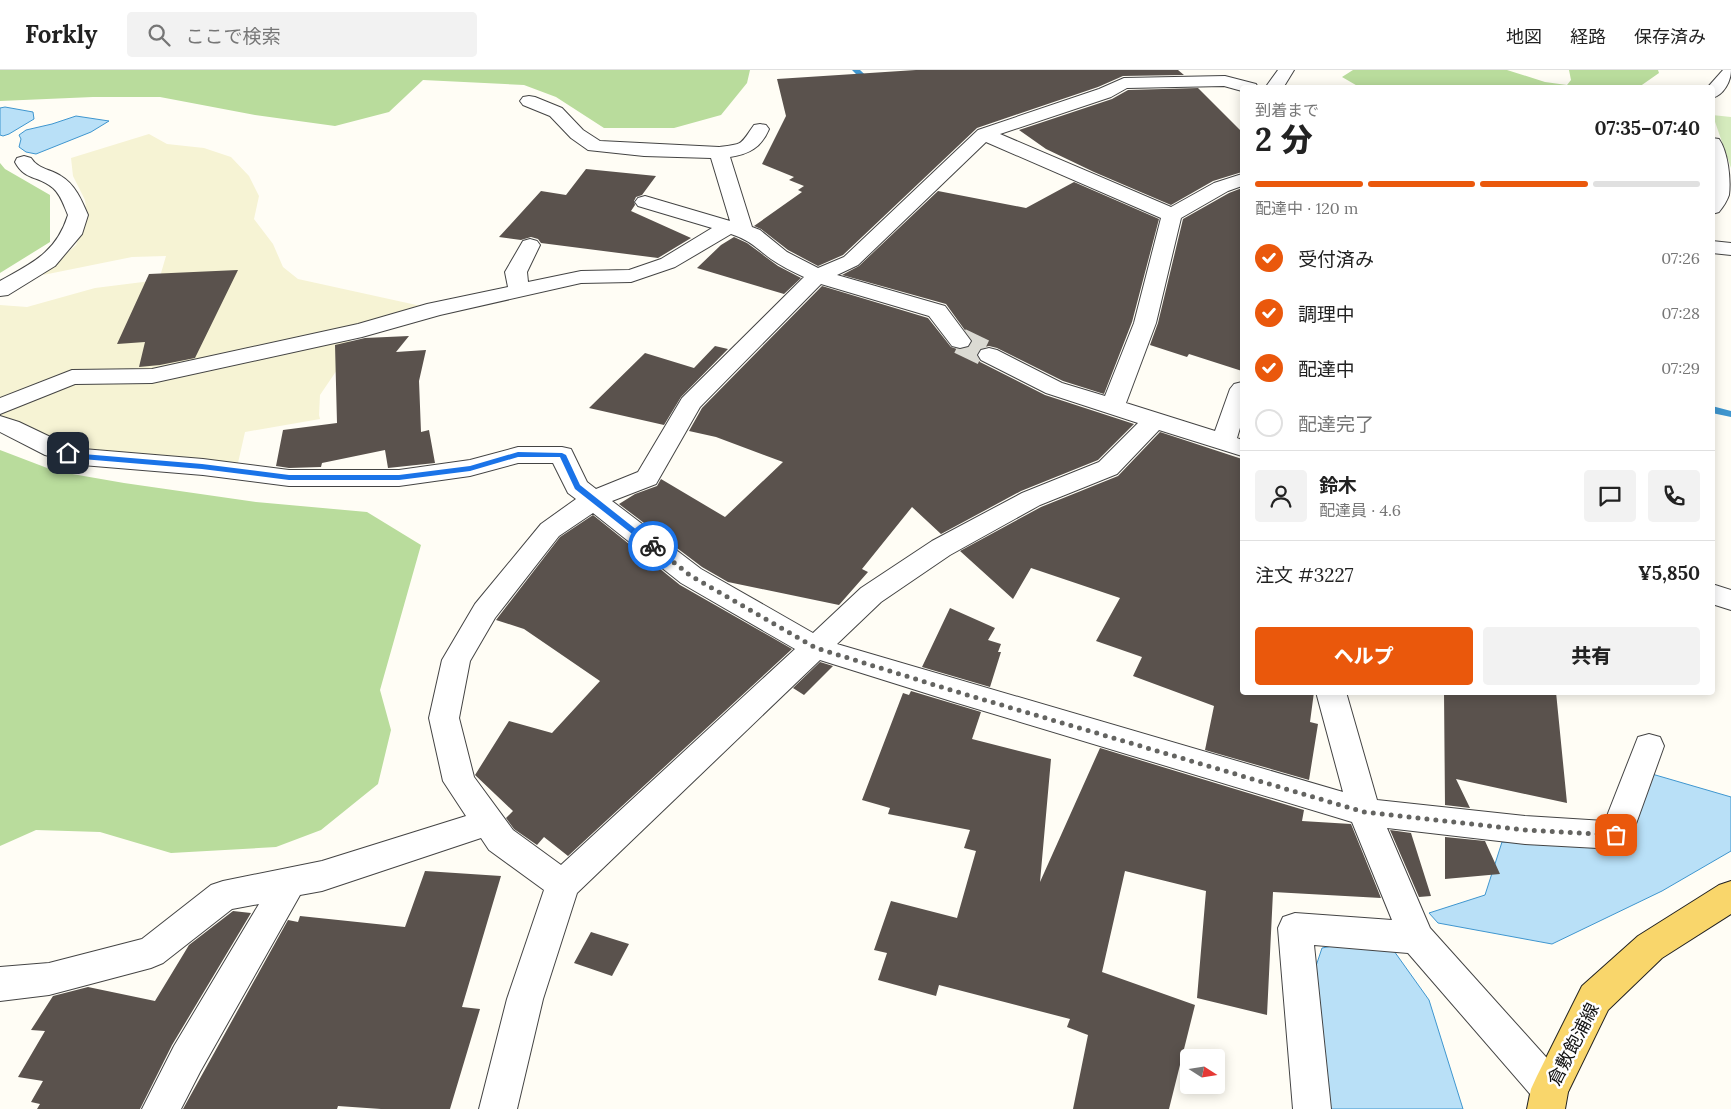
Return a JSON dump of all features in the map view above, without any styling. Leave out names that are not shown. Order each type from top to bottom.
[{"type":"main road","name":"倉敷飽浦線","points":[[1548,1099],[1595,998],[1650,947],[1731,896]]},
{"type":"street","points":[[1276,85],[1286,70]]},
{"type":"street","points":[[1715,89],[1724,77],[1731,72]]},
{"type":"street","points":[[563,885],[501,840],[459,781],[444,718],[456,660],[485,611],[550,530],[594,498],[647,478],[690,403],[817,276],[852,261],[984,134],[1097,96],[1124,82],[1225,81],[1240,85]]},
{"type":"street","points":[[530,101],[556,112],[577,134],[595,146],[719,153],[745,149],[757,140],[760,129]]},
{"type":"street","points":[[984,134],[1172,215]]},
{"type":"street","points":[[1715,152],[1721,171],[1719,202],[1715,205]]},
{"type":"street","points":[[719,153],[736,230]]},
{"type":"street","points":[[0,290],[48,262],[72,234],[78,215],[69,194],[56,179],[28,169],[24,162]]},
{"type":"street","points":[[1113,405],[1145,323],[1172,215],[1221,186],[1240,181]]},
{"type":"street","points":[[645,202],[753,234],[780,256],[817,276],[937,311],[960,340]]},
{"type":"street","points":[[0,407],[72,377],[152,376],[362,330],[435,309],[581,278],[631,276],[668,263],[736,230]]},
{"type":"street","points":[[519,291],[516,272],[530,245]]},
{"type":"street","points":[[1715,247],[1731,249]]},
{"type":"street","points":[[989,355],[1054,388],[1113,405],[1233,445],[1240,401]]},
{"type":"street","points":[[498,1109],[525,998],[563,885],[871,595],[941,548],[1031,499],[1108,468],[1154,420]]},
{"type":"street","points":[[0,424],[54,448],[82,457],[202,467],[289,478],[399,478],[470,468],[518,455],[562,455],[577,487],[594,498],[691,576],[816,648],[954,691],[1364,812],[1525,830],[1616,835],[1649,746]]},
{"type":"street","points":[[1715,595],[1731,600]]},
{"type":"street","points":[[1332,695],[1364,812],[1417,938],[1548,1099]]},
{"type":"street","points":[[0,984],[50,980],[150,952],[224,896],[322,876],[489,822]]},
{"type":"street","points":[[161,1109],[186,1059],[289,883]]},
{"type":"street","points":[[1312,1109],[1295,928],[1417,938]]},
{"type":"shaded area","points":[[149,134],[167,144],[204,148],[231,157],[249,176],[259,196],[254,219],[273,244],[283,267],[298,279],[421,306],[357,326],[339,367],[320,395],[320,419],[245,432],[238,463],[203,462],[74,447],[0,420],[0,305],[27,307],[95,288],[159,280],[166,256],[132,257],[43,275],[76,245],[87,215],[85,200],[73,176],[71,158]]},
{"type":"green space","points":[[0,70],[750,70],[747,83],[721,115],[674,128],[604,128],[556,97],[524,85],[423,80],[389,112],[335,126],[255,115],[160,97],[93,97],[0,101]]},
{"type":"green space","points":[[1353,70],[1507,70],[1545,82],[1567,85],[1356,85],[1342,77]]},
{"type":"green space","points":[[1569,70],[1658,70],[1659,73],[1642,85],[1567,85],[1571,80]]},
{"type":"green space","points":[[1715,115],[1731,117],[1731,168],[1715,122]]},
{"type":"green space","points":[[0,163],[5,169],[50,195],[50,242],[0,273]]},
{"type":"green space","points":[[0,450],[55,471],[124,483],[256,502],[367,512],[421,545],[380,690],[391,730],[378,784],[321,830],[276,847],[171,853],[100,832],[36,830],[0,846]]},
{"type":"water","points":[[5,107],[33,112],[34,119],[9,134],[0,135],[0,108]]},
{"type":"water","points":[[76,116],[109,121],[91,132],[36,154],[26,152],[19,147],[21,139],[19,135],[26,130]]},
{"type":"water","points":[[1652,774],[1731,797],[1731,851],[1662,891],[1552,944],[1438,923],[1429,913],[1485,895],[1502,842],[1627,842]]},
{"type":"water","points":[[1353,942],[1394,951],[1429,1000],[1463,1109],[1326,1109],[1316,966],[1322,948]]},
{"type":"building","points":[[916,70],[1178,70],[1184,75],[1123,76],[1098,87],[977,128],[843,255],[818,266],[788,250],[761,229],[754,226],[802,192],[798,190],[804,186],[789,180],[794,177],[762,164],[786,116],[777,79]]},
{"type":"building","points":[[1198,88],[1240,130],[1240,173],[1213,181],[1171,205],[1046,149],[1019,130],[1112,99],[1128,90]]},
{"type":"building","points":[[586,169],[656,176],[642,195],[636,197],[635,205],[631,211],[691,238],[658,258],[541,243],[538,239],[531,237],[521,240],[499,237],[541,191],[566,195]]},
{"type":"building","points":[[1074,182],[1159,219],[1132,322],[1104,394],[1063,381],[997,348],[989,346],[981,348],[976,356],[980,362],[1045,395],[1134,424],[1098,460],[1021,491],[941,534],[912,507],[862,569],[868,572],[839,605],[728,582],[702,567],[619,504],[635,494],[657,486],[661,479],[725,517],[783,462],[716,437],[689,431],[702,408],[822,286],[928,318],[951,347],[960,350],[968,348],[972,340],[946,304],[842,275],[859,266],[938,191],[1026,208]]},
{"type":"building","points":[[1240,189],[1240,370],[1189,354],[1187,357],[1150,345],[1158,323],[1183,219]]},
{"type":"building","points":[[734,237],[747,243],[778,266],[801,278],[784,294],[697,268],[721,245]]},
{"type":"building","points":[[238,270],[195,358],[139,367],[145,342],[117,344],[149,274]]},
{"type":"building","points":[[409,336],[396,352],[426,350],[419,381],[421,432],[429,430],[435,463],[388,468],[385,450],[322,463],[321,467],[289,468],[276,466],[283,430],[337,423],[335,345],[365,338]]},
{"type":"building","points":[[715,346],[728,349],[681,397],[664,425],[589,408],[645,353],[694,368]]},
{"type":"building","points":[[1160,432],[1240,458],[1240,695],[1314,695],[1310,722],[1318,724],[1309,780],[1205,750],[1214,706],[1133,676],[1142,657],[1096,641],[1120,598],[1031,568],[1013,599],[960,551],[1041,507],[1118,476]]},
{"type":"building","points":[[593,515],[680,585],[792,649],[568,856],[544,837],[537,845],[514,829],[506,818],[513,811],[475,775],[509,721],[552,733],[600,681],[524,629],[496,620],[560,537]]},
{"type":"building","points":[[950,608],[995,628],[988,640],[1001,644],[998,652],[1001,652],[990,687],[922,667]]},
{"type":"building","points":[[820,662],[833,666],[804,695],[793,688]]},
{"type":"building","points":[[911,691],[981,712],[972,739],[1051,759],[1040,882],[1100,748],[1304,810],[1302,821],[1351,824],[1381,898],[1273,892],[1267,1015],[1197,998],[1206,891],[1125,871],[1102,972],[1195,1005],[1184,1049],[1180,1049],[1180,1065],[1169,1109],[1073,1109],[1088,1035],[1067,1027],[1070,1019],[939,985],[936,996],[878,980],[887,953],[874,950],[891,901],[957,918],[976,851],[964,848],[970,830],[888,814],[890,808],[862,800],[903,693],[909,695]]},
{"type":"building","points":[[1444,695],[1556,695],[1567,803],[1456,779],[1470,808],[1445,805]]},
{"type":"building","points":[[1390,830],[1411,833],[1431,896],[1419,897]]},
{"type":"building","points":[[1445,837],[1485,841],[1500,874],[1445,879]]},
{"type":"building","points":[[425,871],[501,876],[462,1007],[480,1009],[450,1109],[381,1109],[338,1106],[337,1109],[183,1109],[288,920],[298,922],[300,916],[405,927]]},
{"type":"building","points":[[233,911],[251,913],[172,1045],[140,1109],[37,1109],[40,1104],[31,1102],[43,1081],[18,1077],[45,1031],[31,1030],[53,996],[88,987],[155,1001],[189,945]]},
{"type":"building","points":[[591,932],[629,944],[612,976],[574,963]]},
{"type":"waterway","points":[[856,70],[872,85]]},
{"type":"waterway","points":[[1715,410],[1731,414]]},
{"type":"tunnel","points":[[960,341],[989,355]]},
{"type":"way so far","points":[[653,546],[691,576],[816,648],[954,691],[1364,812],[1525,830],[1616,835]]},
{"type":"route","points":[[68,453],[82,457],[202,467],[289,478],[399,478],[470,468],[518,455],[562,455],[577,487],[594,498],[653,546]]}]
